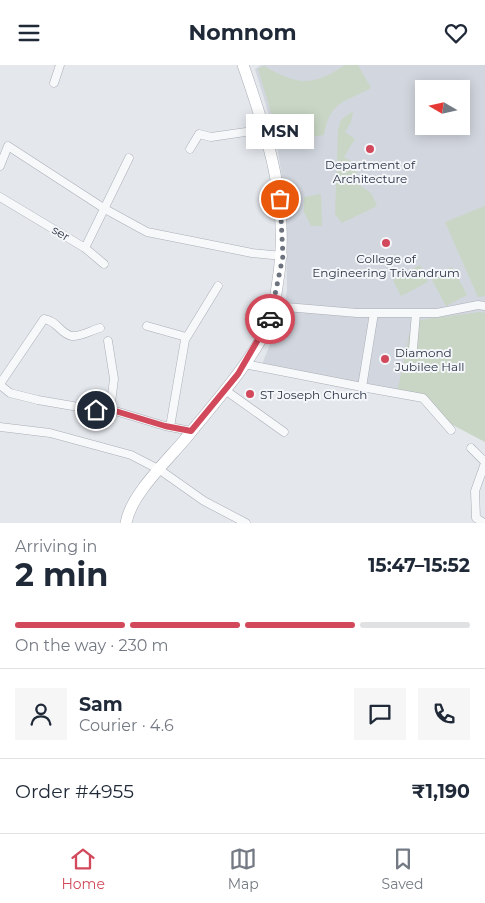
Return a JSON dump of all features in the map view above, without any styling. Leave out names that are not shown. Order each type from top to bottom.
[{"type":"main road","points":[[126,523],[141,492],[160,471],[244,364],[269,323],[274,306],[283,256],[280,199],[266,129],[243,65]]},
{"type":"street","points":[[54,83],[60,65]]},
{"type":"street","points":[[190,149],[199,134],[211,137],[266,129]]},
{"type":"street","points":[[0,166],[8,146],[104,209],[147,232],[252,253],[283,256]]},
{"type":"street","points":[[85,248],[129,158]]},
{"type":"street","name":"ser","points":[[0,197],[85,248],[104,264]]},
{"type":"street","points":[[170,427],[186,337],[218,286]]},
{"type":"street","points":[[274,306],[374,313],[445,313],[478,305],[485,306]]},
{"type":"street","points":[[362,387],[374,313]]},
{"type":"street","points":[[413,349],[416,313]]},
{"type":"street","points":[[100,328],[73,336],[65,333],[53,321],[44,319],[0,385],[10,393],[38,400],[96,410],[110,410],[191,431]]},
{"type":"street","points":[[147,326],[186,337]]},
{"type":"street","points":[[108,341],[114,379],[110,410]]},
{"type":"street","points":[[244,364],[422,398],[451,430]]},
{"type":"street","points":[[225,390],[284,432]]},
{"type":"street","points":[[0,427],[50,433],[131,455],[160,471],[204,501],[246,523]]},
{"type":"street","points":[[472,448],[485,463],[474,497],[476,518],[484,523]]},
{"type":"shaded area","name":"College of Engineering Trivandrum","points":[[261,65],[485,65],[485,442],[424,396],[260,369],[284,310],[287,289],[285,197],[276,138],[255,69]]},
{"type":"green space","points":[[345,65],[358,65],[371,88],[345,100],[334,109],[330,115],[324,135],[280,142],[258,69],[264,66],[286,77],[305,81],[323,77]]},
{"type":"green space","points":[[353,111],[351,122],[345,132],[355,139],[344,157],[355,164],[358,184],[371,193],[377,206],[342,223],[335,214],[338,130],[341,120]]},
{"type":"green space","points":[[321,194],[322,226],[311,226],[304,212],[304,197]]},
{"type":"green space","points":[[485,206],[485,296],[478,297],[445,222]]},
{"type":"green space","points":[[420,265],[428,282],[401,296],[393,280]]},
{"type":"green space","points":[[452,267],[467,295],[446,306],[431,278]]},
{"type":"green space","points":[[480,312],[485,313],[485,442],[449,423],[424,396],[397,393],[412,321]]},
{"type":"way so far","points":[[270,319],[283,256],[280,199]]},
{"type":"place","name":"Department of Architecture","points":[[370,149]]},
{"type":"place","name":"MSN","points":[[280,199]]},
{"type":"place","name":"College of Engineering Trivandrum","points":[[386,243]]},
{"type":"place","name":"Diamond Jubilee Hall","points":[[385,359]]},
{"type":"place","name":"ST Joseph Church","points":[[250,394]]},
{"type":"route","points":[[96,410],[112,410],[138,419],[191,431],[238,374],[270,319]]}]
